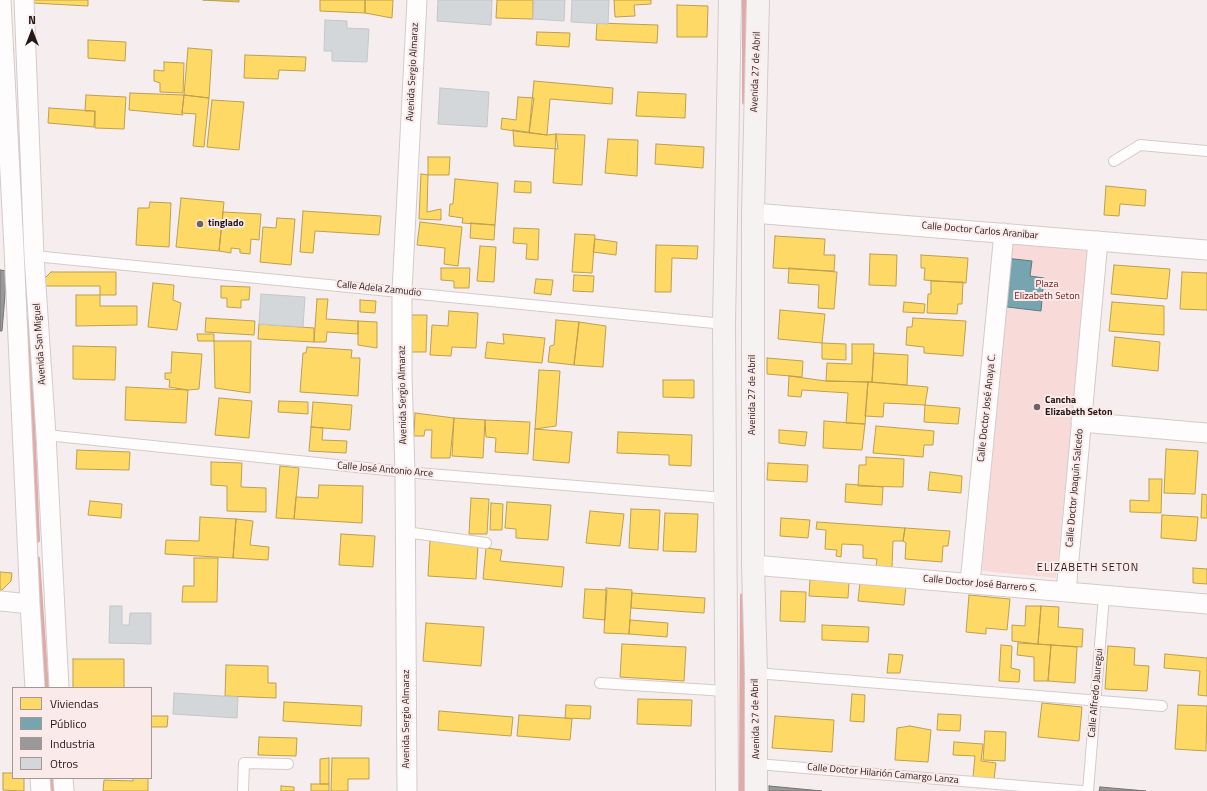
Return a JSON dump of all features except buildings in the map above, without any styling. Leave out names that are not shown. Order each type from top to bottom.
[{"type":"street","name":"Avenida San Miguel","points":[[1,0],[35,687]]},
{"type":"street","name":"Avenida San Miguel","points":[[24,0],[34,256],[46,435],[59,687]]},
{"type":"street","name":"Avenida Sergio Almaraz","points":[[407,791],[402,291],[417,0]]},
{"type":"street","points":[[727,791],[724,324],[730,0]]},
{"type":"street","name":"Avenida 27 de Abril","points":[[756,791],[756,673],[753,565],[753,213],[758,0]]},
{"type":"street","name":"Calle Doctor Carlos Aranibar","points":[[753,213],[1207,250]]},
{"type":"street","name":"Calle Doctor José Anaya C.","points":[[970,583],[1004,233]]},
{"type":"street","name":"Calle Doctor Joaquín Salcedo","points":[[1066,592],[1098,241]]},
{"type":"street","points":[[1081,422],[1207,433]]},
{"type":"street","name":"Calle Doctor José Barrero S.","points":[[753,565],[1207,604]]},
{"type":"street","points":[[0,602],[30,604]]},
{"type":"street","points":[[40,779],[41,791]]},
{"type":"street","points":[[63,779],[64,791]]},
{"type":"lane","points":[[1114,161],[1140,145],[1207,151]]},
{"type":"lane","name":"Calle Adela Zamudio","points":[[34,256],[402,291],[724,324]]},
{"type":"lane","name":"Calle José Antonio Arce","points":[[46,435],[405,472],[724,498]]},
{"type":"lane","points":[[405,532],[486,543]]},
{"type":"lane","name":"Calle Alfredo Jauregui","points":[[1088,791],[1104,596]]},
{"type":"lane","points":[[756,673],[1162,706]]},
{"type":"lane","points":[[600,683],[726,691]]},
{"type":"lane","points":[[243,791],[244,763],[288,764]]},
{"type":"lane","name":"Calle Doctor Hilarión Camargo Lanza","points":[[757,764],[1082,791]]},
{"type":"green space","name":"Plaza Elizabeth Seton","points":[[1012,244],[1089,251],[1056,578],[982,571]]},
{"type":"waterway","points":[[745,0],[745,102]]},
{"type":"waterway","points":[[26,275],[37,540]]},
{"type":"waterway","points":[[37,559],[46,687]]},
{"type":"waterway","points":[[742,791],[743,596]]},
{"type":"waterway","points":[[52,779],[52,791]]},
{"type":"place","name":"tinglado","points":[[200,224]]},
{"type":"place","name":"Cancha Elizabeth Seton","points":[[1037,407]]},
{"type":"district","name":"ELIZABETH SETON","points":[[1088,568]]}]
